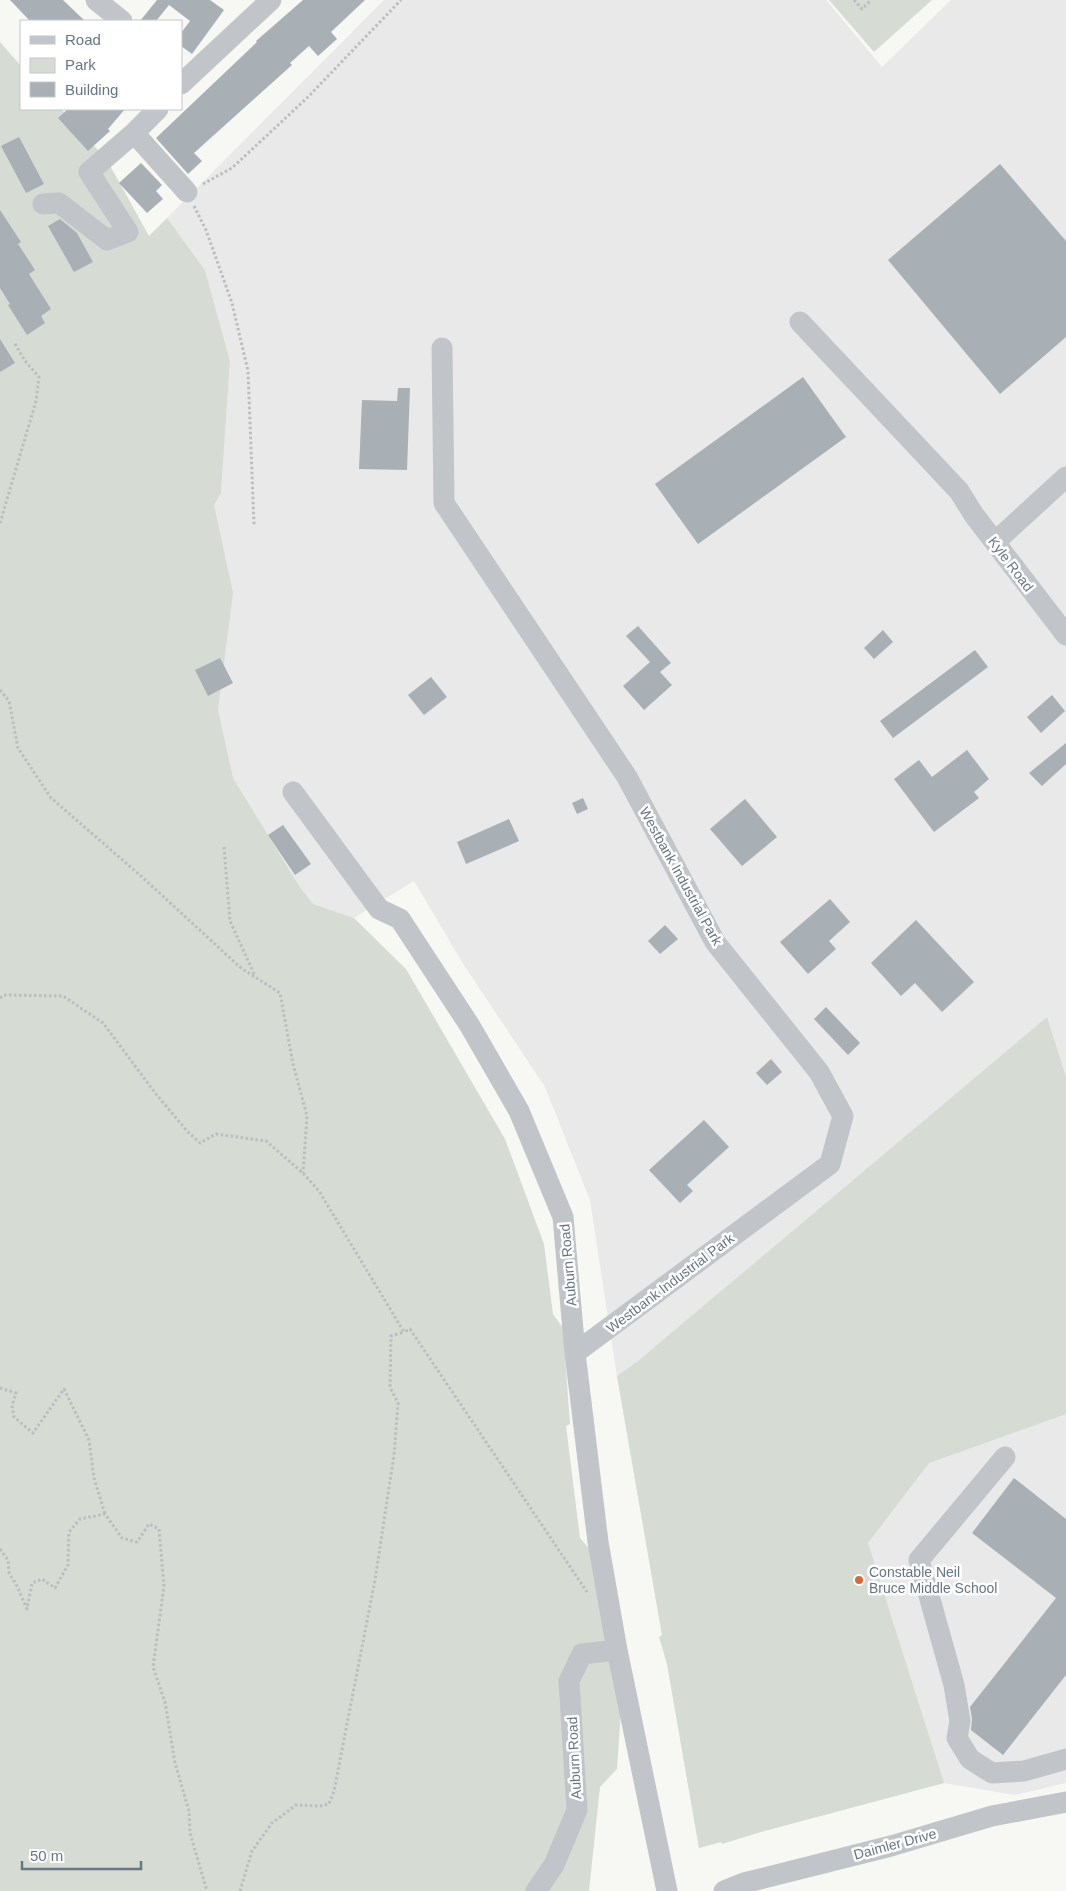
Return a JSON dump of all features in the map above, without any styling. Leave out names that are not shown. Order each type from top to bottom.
[{"type":"street","points":[[96,0],[121,20]]},
{"type":"street","points":[[185,75],[260,3]]},
{"type":"street","points":[[43,204],[59,203],[107,240],[128,232],[89,172],[157,110]]},
{"type":"street","points":[[134,133],[187,192]]},
{"type":"street","name":"Kyle Road","points":[[800,322],[959,491],[974,515],[1066,635]]},
{"type":"street","name":"Westbank Industrial Park","points":[[442,348],[444,503],[626,777],[715,942],[819,1072],[843,1116],[830,1164],[576,1353]]},
{"type":"street","points":[[995,542],[1066,477]]},
{"type":"street","name":"Auburn Road","points":[[293,792],[379,909],[400,919],[470,1026],[519,1111],[563,1217],[576,1353],[598,1542],[617,1650],[667,1891]]},
{"type":"street","points":[[1004,1457],[919,1560],[954,1685],[960,1721],[957,1738],[970,1759],[992,1774],[1024,1771],[1066,1759]]},
{"type":"street","name":"Auburn Road","points":[[536,1891],[554,1865],[576,1810],[569,1681],[582,1654],[617,1650]]},
{"type":"street","name":"Daimler Drive","points":[[724,1891],[744,1883],[891,1846],[992,1816],[1066,1802]]},
{"type":"path","points":[[254,526],[248,371],[232,303],[206,230],[187,192],[232,168],[307,98],[401,0]]},
{"type":"path","points":[[854,0],[862,9],[871,0]]},
{"type":"path","points":[[0,523],[36,401],[39,377],[25,361],[14,342]]},
{"type":"path","points":[[0,690],[9,701],[18,748],[51,798],[141,876],[241,968],[280,993],[293,1064],[307,1116],[303,1173]]},
{"type":"path","points":[[224,847],[230,921],[255,977]]},
{"type":"path","points":[[0,998],[4,995],[63,996],[103,1023],[156,1094],[187,1132],[200,1143],[216,1134],[266,1141],[303,1173],[319,1191],[404,1332]]},
{"type":"path","points":[[240,1891],[252,1851],[272,1823],[296,1805],[320,1806],[329,1804],[334,1791],[373,1590],[394,1455],[398,1403],[390,1387],[391,1336],[410,1329],[588,1593]]},
{"type":"path","points":[[0,1388],[16,1393],[12,1406],[14,1417],[33,1434],[64,1389],[89,1440],[94,1478],[105,1514],[122,1538],[137,1542],[150,1524],[159,1529],[164,1586],[153,1667],[165,1702],[175,1763],[189,1811],[190,1833],[207,1891]]},
{"type":"path","points":[[0,1549],[8,1560],[9,1573],[27,1609],[32,1583],[42,1579],[55,1588],[68,1565],[69,1532],[80,1519],[105,1514]]},
{"type":"shaded area","points":[[384,0],[826,0],[882,67],[951,0],[1066,0],[1066,1783],[1015,1795],[944,1783],[699,1848],[617,1376],[590,1200],[545,1087],[464,965],[414,881],[354,918],[261,887],[138,624],[221,493],[230,361],[205,270],[167,218]]},
{"type":"green space","points":[[829,0],[932,0],[874,52]]},
{"type":"green space","points":[[0,42],[20,65],[20,110],[62,110],[107,160],[149,236],[167,218],[205,270],[230,361],[221,493],[214,505],[233,593],[218,710],[233,778],[299,886],[313,904],[354,918],[406,969],[505,1139],[544,1244],[553,1314],[563,1328],[570,1424],[566,1426],[580,1538],[599,1560],[621,1710],[617,1769],[600,1787],[589,1891],[0,1891]]},
{"type":"green space","name":"Constable Neil Bruce Middle School","points":[[1047,1017],[1066,1077],[1066,1414],[929,1463],[868,1543],[944,1783],[722,1844],[721,1842],[699,1848],[667,1664],[659,1637],[662,1635],[617,1376],[638,1361]]},
{"type":"building","points":[[10,0],[63,0],[84,20],[29,20]]},
{"type":"building","points":[[157,0],[210,0],[224,10],[192,54],[182,47],[182,32],[190,21],[169,5],[157,20],[141,20]]},
{"type":"building","points":[[303,0],[365,0],[331,32],[337,39],[318,56],[309,46],[290,63],[292,65],[194,153],[202,161],[188,174],[156,138],[256,41]]},
{"type":"building","points":[[67,110],[124,110],[108,129],[110,131],[88,151],[58,118]]},
{"type":"building","points":[[19,137],[44,184],[26,193],[1,146]]},
{"type":"building","points":[[141,163],[162,185],[156,191],[163,199],[147,213],[119,183]]},
{"type":"building","points":[[1000,164],[1066,241],[1066,337],[1000,394],[888,260]]},
{"type":"building","points":[[0,210],[21,242],[18,244],[35,270],[29,274],[51,309],[41,316],[45,323],[27,335],[8,305],[10,304],[0,288]]},
{"type":"building","points":[[60,219],[77,233],[93,262],[74,272],[48,226]]},
{"type":"building","points":[[0,339],[15,363],[0,372]]},
{"type":"building","points":[[803,377],[846,437],[698,544],[655,484]]},
{"type":"building","points":[[398,388],[410,388],[407,470],[359,469],[362,400],[397,401]]},
{"type":"building","points":[[638,626],[671,663],[660,672],[672,685],[644,710],[623,686],[650,662],[626,636]]},
{"type":"building","points":[[883,630],[893,642],[874,659],[864,648]]},
{"type":"building","points":[[975,650],[988,667],[893,738],[880,721]]},
{"type":"building","points":[[220,658],[233,683],[208,696],[195,670]]},
{"type":"building","points":[[431,677],[447,697],[424,715],[408,695]]},
{"type":"building","points":[[1052,695],[1065,711],[1041,733],[1027,717]]},
{"type":"building","points":[[1066,743],[1066,764],[1042,786],[1029,773]]},
{"type":"building","points":[[967,750],[989,779],[974,792],[979,798],[934,832],[894,779],[919,760],[932,777]]},
{"type":"building","points":[[583,798],[588,809],[577,814],[572,803]]},
{"type":"building","points":[[745,799],[777,837],[742,866],[710,829]]},
{"type":"building","points":[[509,819],[519,841],[466,864],[457,842]]},
{"type":"building","points":[[283,825],[311,864],[295,875],[268,835]]},
{"type":"building","points":[[830,899],[850,922],[829,941],[836,949],[808,974],[780,942]]},
{"type":"building","points":[[916,920],[974,982],[942,1012],[915,983],[901,996],[871,963]]},
{"type":"building","points":[[665,925],[678,939],[660,954],[648,941]]},
{"type":"building","points":[[826,1007],[860,1043],[848,1055],[814,1019]]},
{"type":"building","points":[[771,1059],[782,1072],[767,1085],[756,1073]]},
{"type":"building","points":[[704,1120],[729,1147],[687,1185],[693,1191],[680,1203],[649,1170]]},
{"type":"building","points":[[1014,1478],[1066,1519],[1066,1675],[1003,1755],[971,1730],[970,1707],[1056,1598],[972,1533]]},
{"type":"place","name":"Constable Neil Bruce Middle School","points":[[859,1580]]}]
